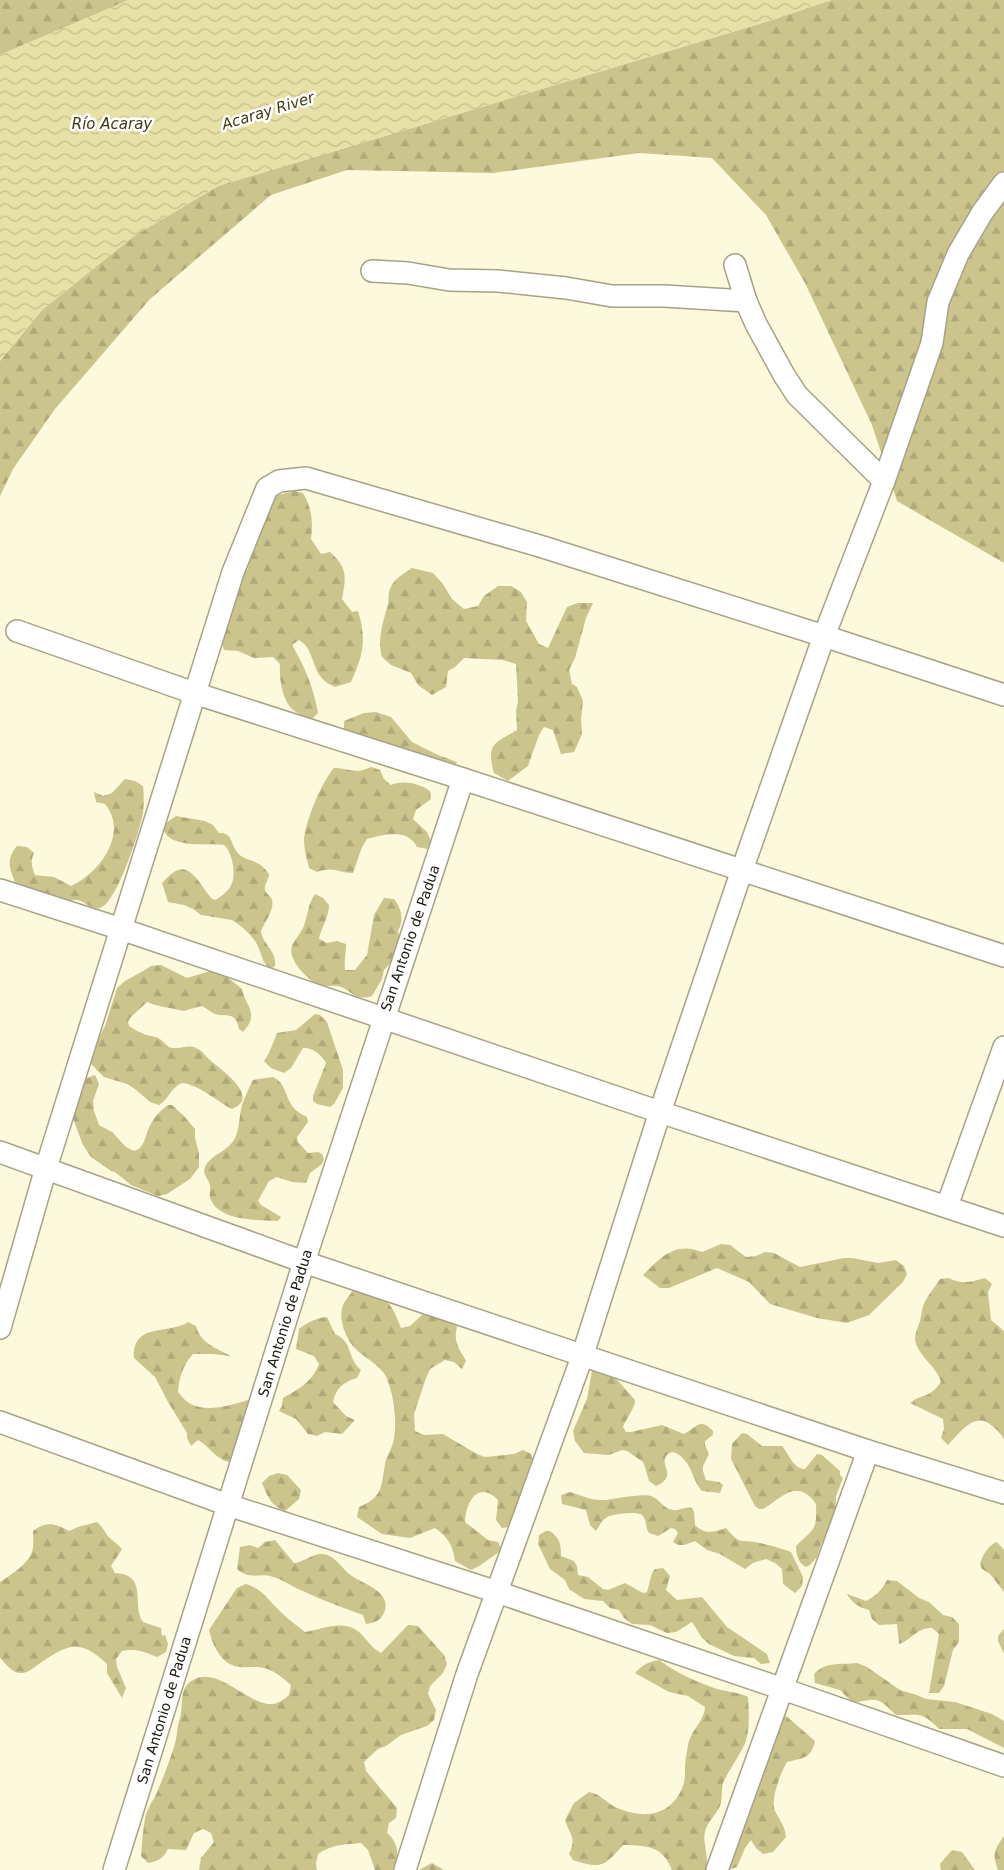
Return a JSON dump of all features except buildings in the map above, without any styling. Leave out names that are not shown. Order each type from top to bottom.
[{"type":"street","points":[[406,1870],[467,1674],[582,1357],[660,1112],[742,870],[824,636],[884,481],[932,343],[938,302],[958,254],[982,213],[1004,183]]},
{"type":"street","points":[[735,265],[746,301],[769,350],[797,395],[884,481]]},
{"type":"street","points":[[372,271],[408,272],[449,280],[498,281],[566,288],[612,296],[664,296],[746,301]]},
{"type":"street","points":[[0,1328],[46,1168],[194,693],[233,572],[267,488],[279,481],[306,478],[543,547],[1004,695]]},
{"type":"street","points":[[18,631],[194,693],[1004,956]]},
{"type":"street","name":"San Antonio de Padua","points":[[114,1870],[304,1262],[463,779]]},
{"type":"street","points":[[0,890],[1004,1226]]},
{"type":"street","points":[[946,1206],[1004,1047]]},
{"type":"street","points":[[0,1152],[304,1262],[582,1357],[868,1451],[1004,1493]]},
{"type":"street","points":[[0,1422],[228,1504],[497,1592],[1004,1766]]},
{"type":"street","points":[[717,1870],[868,1451]]},
{"type":"green space","points":[[0,0],[129,0],[0,55]]},
{"type":"green space","points":[[831,0],[1004,0],[1004,563],[897,501],[872,425],[805,283],[766,215],[712,158],[639,153],[493,173],[347,170],[271,195],[150,299],[55,409],[13,469],[0,496],[0,361],[42,310],[134,236],[218,186],[772,20]]},
{"type":"green space","points":[[294,491],[303,493],[308,504],[312,521],[311,539],[321,554],[330,552],[343,568],[345,579],[342,599],[352,612],[358,611],[363,639],[361,655],[351,682],[335,687],[323,680],[304,644],[299,640],[292,645],[305,670],[314,695],[318,713],[311,720],[296,712],[287,703],[282,690],[280,664],[273,657],[254,658],[238,651],[224,650],[215,625],[212,608],[215,592],[221,585],[248,569],[249,556],[266,498]]},
{"type":"green space","points":[[412,568],[433,573],[443,584],[452,599],[464,609],[478,606],[484,596],[498,586],[511,586],[521,592],[527,602],[526,621],[539,644],[548,648],[567,607],[578,603],[593,603],[586,618],[575,658],[569,670],[572,684],[577,687],[583,701],[582,734],[574,752],[561,754],[553,730],[544,727],[539,735],[528,766],[508,781],[494,773],[491,756],[494,746],[498,742],[517,730],[516,664],[503,660],[464,658],[448,671],[446,687],[432,695],[418,685],[411,673],[391,665],[382,657],[380,637],[388,604],[389,591],[396,579]]},
{"type":"green space","points":[[376,712],[391,717],[412,742],[457,762],[453,773],[431,772],[411,775],[362,758],[344,731],[344,721],[364,713]]},
{"type":"green space","points":[[371,767],[380,770],[384,779],[391,785],[411,783],[430,791],[431,799],[416,810],[413,819],[427,832],[431,841],[427,849],[417,847],[408,837],[402,835],[381,835],[367,839],[362,847],[353,873],[332,870],[317,872],[309,868],[304,847],[305,832],[324,782],[334,768],[361,771]]},
{"type":"green space","points":[[125,779],[135,781],[143,786],[143,813],[127,865],[107,903],[97,909],[79,900],[75,900],[57,907],[16,885],[10,860],[17,846],[27,847],[34,853],[32,864],[35,875],[54,877],[71,886],[92,872],[108,851],[114,827],[112,815],[105,804],[96,802],[94,792],[103,796],[112,793]]},
{"type":"green space","points":[[176,816],[205,821],[213,825],[219,833],[224,833],[231,839],[239,854],[261,865],[269,874],[265,890],[273,904],[261,931],[274,956],[275,966],[271,969],[264,962],[252,936],[232,920],[201,915],[184,905],[168,902],[162,883],[178,870],[183,869],[192,874],[211,898],[215,900],[227,891],[233,879],[231,857],[224,845],[188,844],[179,842],[165,833],[163,825]]},
{"type":"green space","points":[[315,894],[323,898],[329,905],[328,914],[319,939],[327,943],[337,941],[346,944],[345,970],[355,970],[367,955],[374,915],[384,898],[394,899],[397,903],[401,915],[398,931],[403,949],[384,970],[382,979],[372,996],[360,997],[342,987],[318,985],[299,968],[292,957],[292,946],[304,926],[309,905]]},
{"type":"green space","points":[[161,965],[187,978],[210,971],[220,971],[242,989],[251,1015],[251,1020],[243,1032],[239,1029],[233,1017],[215,1014],[201,1006],[184,1011],[147,1002],[128,1022],[129,1026],[135,1030],[162,1040],[171,1048],[190,1046],[200,1051],[229,1076],[241,1091],[243,1098],[240,1104],[232,1109],[202,1090],[182,1083],[175,1087],[159,1105],[150,1102],[127,1084],[104,1077],[91,1064],[91,1053],[105,1026],[117,988],[125,981],[151,966]]},
{"type":"green space","points":[[315,1014],[320,1015],[327,1022],[343,1070],[343,1088],[334,1104],[330,1107],[313,1101],[313,1096],[326,1063],[316,1052],[303,1048],[291,1068],[284,1073],[271,1068],[264,1061],[277,1033],[296,1030]]},
{"type":"green space","points":[[95,1075],[99,1084],[93,1101],[99,1125],[112,1132],[126,1147],[134,1151],[143,1144],[154,1118],[168,1105],[172,1105],[183,1115],[195,1129],[199,1153],[199,1167],[190,1179],[167,1194],[158,1196],[131,1185],[91,1157],[83,1145],[72,1116],[79,1081]]},
{"type":"green space","points":[[273,1077],[282,1086],[294,1109],[307,1117],[308,1122],[297,1137],[298,1142],[308,1153],[318,1152],[322,1154],[324,1159],[322,1164],[310,1173],[306,1183],[292,1182],[277,1177],[269,1181],[258,1201],[261,1205],[281,1217],[278,1221],[231,1216],[222,1212],[211,1200],[210,1185],[204,1169],[211,1159],[228,1147],[235,1138],[242,1105],[253,1080]]},
{"type":"green space","points":[[721,1244],[730,1245],[746,1257],[756,1256],[765,1252],[774,1253],[800,1267],[844,1258],[878,1263],[896,1260],[904,1266],[907,1274],[903,1282],[869,1315],[847,1323],[817,1318],[770,1304],[749,1282],[717,1268],[669,1288],[660,1288],[643,1275],[662,1257],[676,1250],[684,1248],[702,1252]]},
{"type":"green space","points":[[949,1278],[962,1282],[971,1282],[985,1278],[992,1284],[988,1292],[991,1320],[1004,1331],[1004,1440],[1000,1433],[991,1425],[985,1421],[979,1421],[967,1426],[948,1445],[941,1438],[944,1429],[943,1419],[910,1403],[929,1394],[941,1382],[937,1372],[919,1350],[915,1336],[923,1306],[927,1299],[940,1279]]},
{"type":"green space","points":[[355,1288],[373,1293],[385,1300],[394,1311],[401,1328],[410,1326],[424,1313],[451,1320],[457,1327],[456,1341],[466,1361],[462,1369],[454,1362],[445,1360],[430,1369],[414,1414],[415,1431],[424,1435],[443,1434],[485,1457],[514,1454],[523,1450],[531,1454],[547,1487],[529,1514],[516,1524],[502,1528],[496,1520],[498,1500],[485,1492],[474,1496],[468,1507],[465,1522],[488,1540],[498,1542],[502,1550],[471,1570],[455,1561],[449,1542],[435,1528],[410,1538],[382,1534],[357,1517],[359,1507],[373,1499],[380,1490],[386,1461],[393,1443],[395,1418],[393,1399],[385,1375],[353,1346],[343,1326],[342,1308]]},
{"type":"green space","points":[[327,1317],[335,1334],[348,1346],[353,1360],[361,1370],[357,1378],[341,1386],[333,1402],[346,1416],[355,1420],[342,1434],[325,1432],[317,1436],[308,1434],[296,1419],[279,1411],[283,1398],[309,1380],[319,1364],[314,1356],[296,1349],[299,1329],[319,1318]]},
{"type":"green space","points":[[188,1322],[196,1326],[205,1341],[231,1356],[193,1354],[182,1372],[178,1392],[189,1403],[199,1407],[220,1407],[248,1400],[251,1409],[235,1457],[228,1462],[220,1458],[198,1440],[191,1446],[187,1433],[155,1377],[134,1358],[135,1347],[139,1339],[145,1334],[180,1326]]},
{"type":"green space","points":[[595,1367],[612,1374],[635,1400],[634,1406],[623,1427],[626,1432],[662,1425],[684,1434],[695,1426],[702,1424],[713,1431],[713,1435],[705,1441],[709,1454],[703,1466],[703,1471],[706,1480],[719,1482],[723,1485],[720,1493],[702,1491],[687,1463],[681,1456],[673,1452],[668,1454],[665,1459],[667,1476],[663,1482],[656,1486],[649,1481],[643,1462],[627,1451],[622,1450],[609,1455],[584,1453],[575,1441],[573,1431],[587,1399],[592,1371]]},
{"type":"green space","points":[[742,1433],[747,1434],[762,1446],[782,1446],[797,1467],[805,1469],[817,1454],[822,1455],[840,1471],[840,1475],[843,1478],[836,1496],[833,1529],[821,1544],[817,1557],[806,1567],[798,1558],[796,1546],[811,1532],[815,1525],[816,1504],[809,1496],[796,1491],[783,1495],[763,1509],[755,1506],[731,1459],[732,1444]]},
{"type":"green space","points":[[278,1473],[287,1475],[301,1490],[299,1499],[285,1511],[273,1504],[262,1483],[269,1476]]},
{"type":"green space","points":[[570,1492],[599,1500],[647,1495],[654,1497],[670,1509],[692,1508],[695,1525],[702,1530],[714,1531],[726,1528],[739,1540],[768,1545],[791,1552],[803,1577],[802,1586],[795,1593],[783,1584],[782,1569],[766,1559],[753,1563],[745,1569],[720,1554],[707,1550],[695,1541],[684,1545],[676,1544],[673,1542],[678,1533],[675,1529],[671,1528],[658,1536],[649,1533],[645,1519],[639,1514],[613,1515],[603,1521],[596,1531],[590,1525],[586,1510],[562,1504],[561,1495]]},
{"type":"green space","points":[[97,1522],[122,1549],[111,1566],[115,1573],[132,1579],[136,1585],[138,1607],[143,1622],[161,1628],[162,1636],[165,1635],[168,1644],[166,1652],[157,1657],[136,1650],[122,1651],[116,1659],[117,1667],[126,1688],[122,1698],[107,1673],[107,1664],[89,1650],[81,1647],[66,1648],[24,1673],[13,1670],[0,1658],[0,1582],[27,1561],[33,1547],[33,1531],[46,1524],[59,1526],[69,1531]]},
{"type":"green space","points":[[550,1531],[556,1536],[560,1544],[561,1556],[574,1561],[577,1566],[578,1575],[588,1577],[603,1589],[608,1590],[625,1583],[643,1593],[647,1592],[652,1573],[655,1569],[663,1568],[670,1576],[666,1590],[677,1600],[702,1597],[727,1627],[767,1654],[770,1663],[761,1664],[754,1658],[734,1656],[709,1644],[702,1638],[692,1622],[676,1632],[667,1633],[650,1625],[632,1624],[624,1618],[619,1610],[610,1608],[603,1601],[584,1599],[569,1589],[565,1580],[550,1569],[538,1544],[539,1535]]},
{"type":"green space","points":[[275,1540],[294,1563],[319,1554],[327,1555],[334,1559],[349,1574],[375,1589],[384,1599],[386,1605],[381,1618],[366,1624],[363,1615],[319,1598],[281,1580],[268,1576],[246,1575],[237,1569],[240,1547],[250,1545],[258,1548],[265,1542]]},
{"type":"green space","points":[[997,1542],[1004,1550],[1004,1592],[990,1574],[982,1569],[980,1564],[986,1551]]},
{"type":"green space","points":[[887,1580],[897,1581],[919,1598],[929,1602],[943,1615],[952,1617],[959,1624],[959,1642],[953,1650],[944,1686],[939,1693],[929,1693],[939,1634],[932,1628],[927,1628],[899,1644],[897,1624],[879,1625],[872,1619],[869,1610],[856,1605],[847,1594],[866,1601],[883,1587]]},
{"type":"green space","points":[[246,1584],[262,1593],[286,1617],[305,1632],[334,1626],[348,1627],[355,1629],[381,1653],[408,1625],[418,1626],[444,1655],[447,1664],[443,1673],[430,1686],[428,1694],[436,1710],[434,1720],[427,1726],[401,1735],[386,1746],[378,1749],[364,1762],[366,1771],[397,1808],[396,1818],[389,1823],[387,1833],[396,1845],[397,1860],[395,1870],[375,1870],[368,1850],[361,1843],[338,1846],[318,1854],[317,1870],[199,1870],[201,1858],[214,1842],[211,1833],[203,1829],[194,1833],[186,1850],[168,1849],[160,1859],[148,1863],[141,1856],[146,1814],[160,1785],[174,1747],[183,1692],[188,1683],[203,1677],[213,1678],[264,1703],[273,1704],[282,1701],[289,1695],[291,1685],[279,1675],[264,1668],[243,1667],[228,1663],[219,1654],[213,1642],[209,1630],[237,1588]]},
{"type":"green space","points":[[1004,1629],[1004,1654],[998,1641],[998,1636]]},
{"type":"green space","points":[[659,1660],[680,1673],[702,1683],[748,1697],[748,1733],[744,1747],[723,1783],[720,1806],[705,1832],[706,1870],[672,1870],[664,1856],[658,1851],[653,1848],[639,1846],[623,1845],[611,1858],[601,1864],[590,1865],[573,1860],[569,1854],[573,1840],[565,1820],[574,1803],[589,1792],[597,1794],[615,1807],[636,1814],[647,1814],[656,1813],[673,1803],[684,1783],[688,1745],[705,1707],[688,1696],[669,1692],[635,1673],[646,1664]]},
{"type":"green space","points":[[857,1663],[867,1667],[900,1690],[926,1699],[955,1702],[992,1714],[1004,1721],[1004,1748],[967,1729],[939,1729],[923,1716],[896,1715],[877,1700],[853,1703],[840,1690],[815,1683],[814,1674],[824,1667],[834,1664]]},
{"type":"green space","points":[[777,1711],[785,1715],[815,1741],[806,1757],[787,1762],[777,1786],[774,1806],[786,1837],[773,1852],[763,1854],[751,1840],[745,1848],[737,1867],[728,1870]]},
{"type":"green space","points":[[1004,1836],[1004,1870],[998,1870],[995,1852]]},
{"type":"green space","points":[[952,1850],[962,1852],[975,1870],[941,1870],[940,1864]]},
{"type":"green space","points":[[432,1863],[444,1870],[419,1870]]},
{"type":"water","name":"Río Acaray","points":[[129,0],[831,0],[772,20],[218,186],[134,236],[42,310],[0,361],[0,55]]},
{"type":"water label","name":"Acaray River","points":[[268,111]]}]
